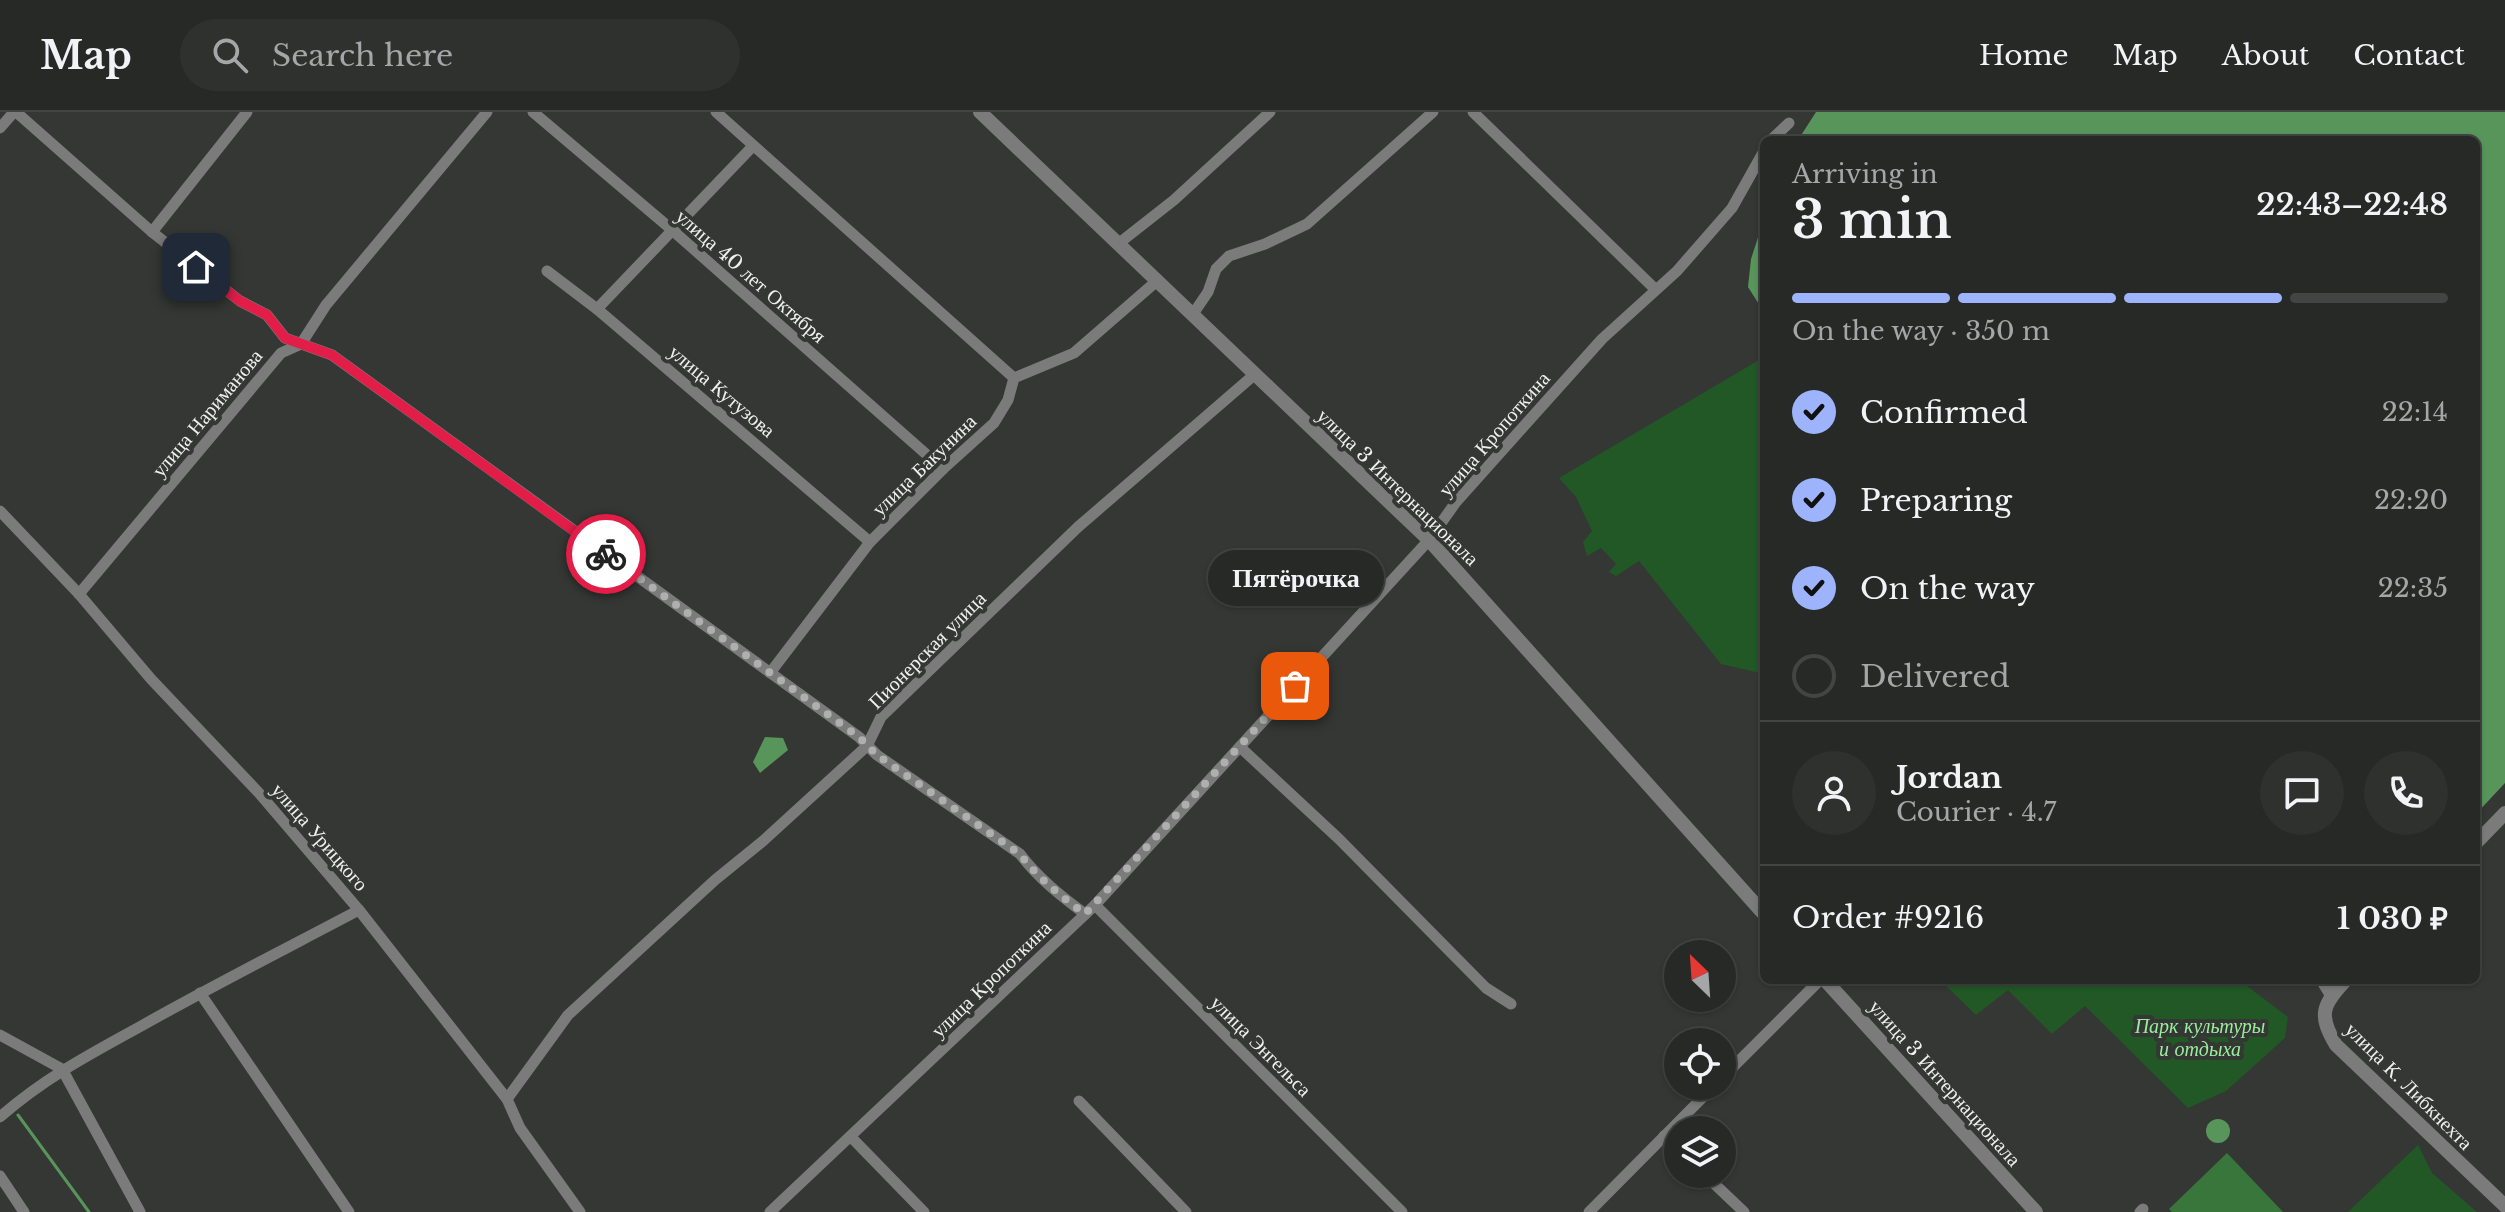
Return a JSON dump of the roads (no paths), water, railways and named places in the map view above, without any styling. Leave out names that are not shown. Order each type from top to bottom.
[{"type":"street","points":[[0,128],[15,112],[152,232],[240,301],[267,315],[285,338],[332,355],[859,737],[867,746],[1020,854],[1056,893],[1085,914]]},
{"type":"street","points":[[152,232],[247,112]]},
{"type":"street","name":"улица Нариманова","points":[[79,594],[281,353],[301,344],[326,305],[487,112]]},
{"type":"street","name":"улица 40 лет Октября","points":[[533,112],[943,469]]},
{"type":"street","points":[[716,112],[1014,378],[1074,353],[1158,280]]},
{"type":"street","name":"улица 3 Интернационала","points":[[980,112],[1429,540],[1760,910]]},
{"type":"street","points":[[1118,244],[1174,200],[1270,112]]},
{"type":"street","points":[[1193,314],[1208,292],[1216,269],[1229,256],[1265,244],[1307,224],[1433,112]]},
{"type":"street","points":[[1473,112],[1655,289]]},
{"type":"street","points":[[1775,136],[1789,123]]},
{"type":"street","points":[[597,309],[753,146]]},
{"type":"street","name":"улица Кропоткина","points":[[770,1212],[1095,905],[1429,540],[1456,502],[1602,339],[1677,271],[1732,208],[1760,158]]},
{"type":"street","name":"улица Кутузова","points":[[547,271],[597,309],[870,542]]},
{"type":"street","name":"Пионерская улица","points":[[507,1099],[568,1015],[867,746],[881,717],[1078,527],[1254,375]]},
{"type":"street","name":"улица Бакунина","points":[[770,673],[870,542],[994,423],[1008,400],[1014,378]]},
{"type":"street","name":"улица Урицкого","points":[[0,511],[79,594],[151,679],[259,793],[359,910],[507,1099],[520,1128],[580,1212]]},
{"type":"street","points":[[1240,747],[1339,839],[1486,988],[1511,1004]]},
{"type":"street","points":[[2480,839],[2505,813]]},
{"type":"street","name":"улица Энгельса","points":[[1095,905],[1402,1212]]},
{"type":"street","points":[[0,1117],[62,1069],[359,910]]},
{"type":"street","points":[[1736,1064],[1819,984]]},
{"type":"street","name":"улица 3 Интернационала","points":[[1827,984],[2036,1212]]},
{"type":"street","points":[[2324,984],[2331,996],[2342,984]]},
{"type":"street","points":[[200,993],[349,1212]]},
{"type":"street","name":"улица К. Либкнехта","points":[[2331,996],[2324,1011],[2324,1025],[2336,1045],[2369,1080],[2505,1206]]},
{"type":"street","points":[[0,1035],[62,1069],[140,1212]]},
{"type":"street","points":[[1684,1116],[1700,1100]]},
{"type":"street","points":[[1079,1101],[1186,1212]]},
{"type":"street","points":[[1589,1212],[1664,1136]]},
{"type":"street","points":[[851,1137],[924,1212]]},
{"type":"street","points":[[0,1176],[24,1212]]},
{"type":"street","points":[[1719,1188],[1744,1212]]},
{"type":"waterway","points":[[18,1115],[89,1212]]},
{"type":"place","name":"Пятёрочка","points":[[1295,686]]},
{"type":"park label","name":"Парк культуры и отдыха","points":[[2200,1038]]}]
